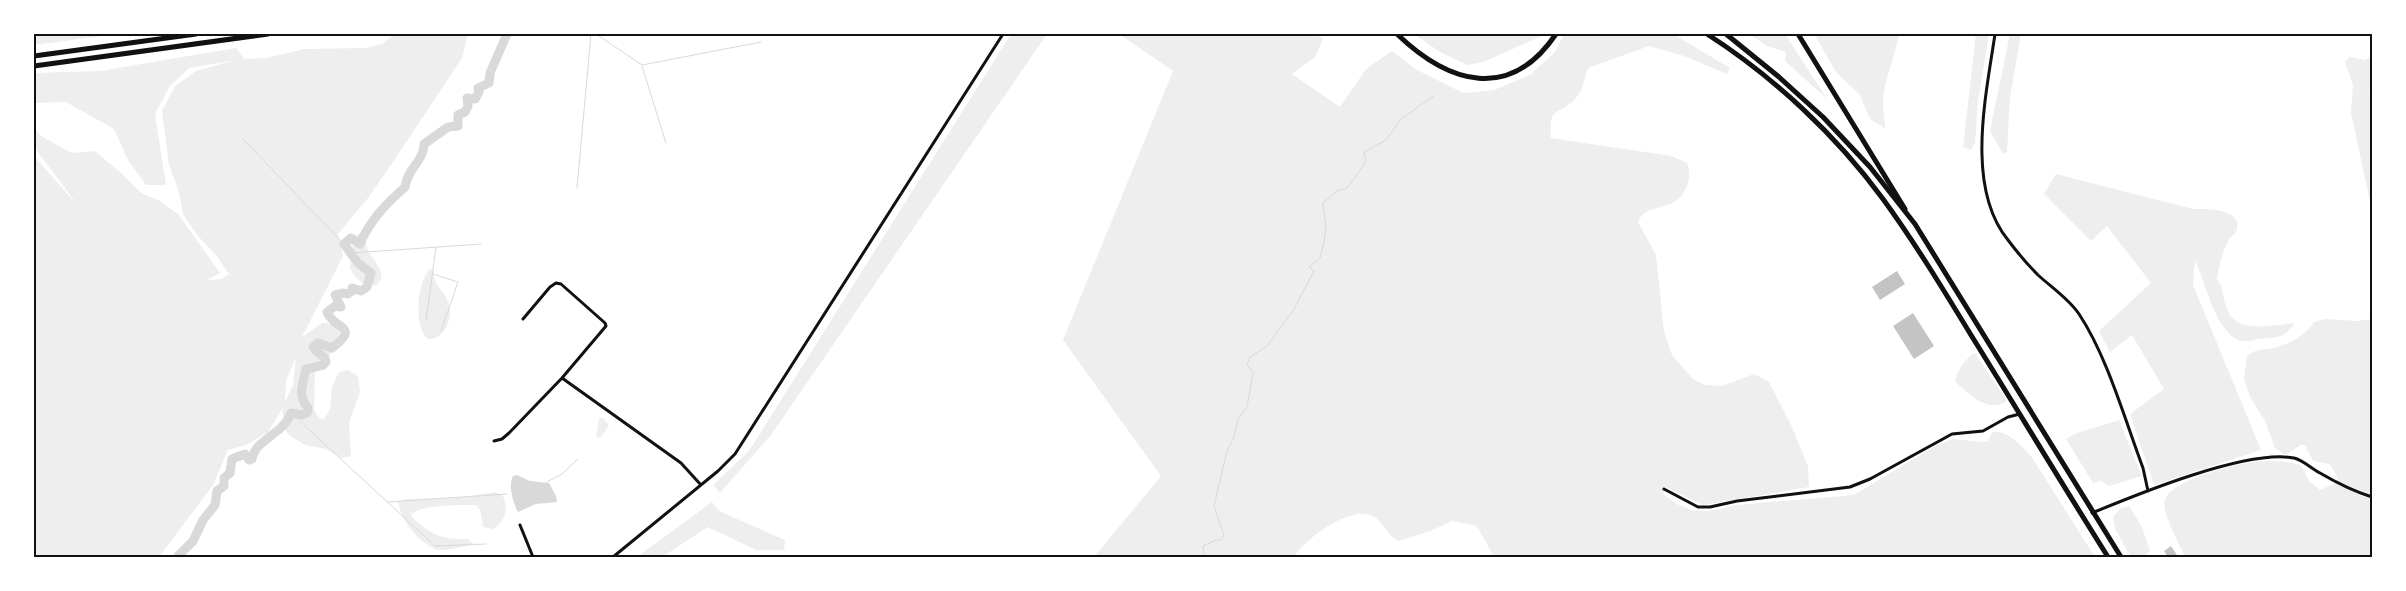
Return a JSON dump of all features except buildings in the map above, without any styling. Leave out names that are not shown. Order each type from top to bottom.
[{"type":"main road","points":[[34,56],[196,34]]},
{"type":"main road","points":[[34,66],[268,34]]},
{"type":"main road","points":[[1397,34],[1416,51],[1445,70],[1465,76],[1485,78],[1504,76],[1522,68],[1543,51],[1556,34]]},
{"type":"main road","points":[[1707,34],[1765,77],[1812,119],[1866,178],[1904,230],[2108,557]]},
{"type":"main road","points":[[1726,34],[1779,76],[1823,117],[1870,167],[1915,224]]},
{"type":"main road","points":[[1798,34],[2092,513],[2121,557]]},
{"type":"street","points":[[613,557],[701,486],[735,454],[1003,34]]},
{"type":"street","points":[[1996,34],[1984,110],[1983,167],[1989,207],[2006,238],[2035,272],[2078,312],[2091,334],[2143,468],[2148,491]]},
{"type":"street","points":[[494,441],[509,433],[562,378],[604,330],[605,323],[561,284],[556,283],[550,287],[522,320]]},
{"type":"street","points":[[562,378],[681,463],[701,486]]},
{"type":"street","points":[[1664,489],[1698,507],[1710,507],[1737,501],[1850,487],[1870,479],[1952,434],[1983,431],[2008,417],[2020,414]]},
{"type":"street","points":[[2092,513],[2148,491],[2216,469],[2270,457],[2295,458],[2350,490],[2372,497]]},
{"type":"street","points":[[520,525],[533,557]]},
{"type":"shaded area","points":[[34,34],[117,34],[34,45]]},
{"type":"shaded area","points":[[468,34],[462,58],[368,198],[338,234],[343,256],[302,337],[322,323],[336,327],[341,337],[341,341],[315,373],[314,410],[320,419],[324,419],[330,409],[332,387],[339,372],[348,370],[358,376],[360,392],[349,423],[351,456],[341,458],[326,449],[305,445],[289,435],[285,429],[282,409],[268,432],[246,445],[228,450],[213,485],[159,557],[34,557],[34,156],[79,207],[34,147],[34,127],[41,136],[72,153],[95,151],[141,193],[158,200],[178,214],[220,273],[207,280],[222,279],[229,274],[216,255],[197,235],[183,214],[179,192],[169,165],[162,111],[175,86],[196,71],[235,60],[189,68],[170,86],[155,114],[166,185],[146,185],[128,160],[114,129],[66,102],[36,103],[34,107],[34,73],[100,71],[236,48],[244,59],[267,58],[304,49],[366,48],[382,44],[393,35]],"holes":[[[296,357],[293,385],[285,402],[286,381]]]},
{"type":"shaded area","points":[[1011,34],[1047,34],[771,435],[720,493],[713,485],[749,451]]},
{"type":"shaded area","points":[[1119,34],[1316,34],[1323,39],[1315,57],[1292,74],[1340,107],[1366,69],[1392,51],[1417,70],[1463,93],[1494,90],[1530,75],[1555,52],[1564,34],[1673,34],[1730,68],[1727,74],[1684,56],[1649,46],[1588,68],[1582,88],[1576,98],[1554,115],[1551,138],[1671,156],[1687,163],[1689,177],[1682,195],[1669,204],[1648,211],[1638,222],[1656,255],[1664,331],[1672,355],[1693,379],[1705,385],[1722,386],[1754,374],[1769,382],[1791,425],[1808,466],[1809,487],[1703,505],[1666,487],[1663,494],[1679,505],[1692,510],[1709,511],[1737,505],[1854,495],[1935,446],[1953,439],[1984,442],[1988,441],[1992,432],[1998,432],[2013,439],[2031,456],[2095,557],[1494,557],[1478,528],[1474,525],[1452,521],[1430,531],[1399,541],[1391,536],[1375,517],[1361,514],[1339,520],[1328,526],[1307,542],[1294,557],[1094,557],[1161,476],[1063,340],[1173,71]]},
{"type":"shaded area","points":[[1414,34],[1546,34],[1483,62],[1467,65],[1440,52]]},
{"type":"shaded area","points":[[1749,34],[1785,34],[1827,99],[1785,61],[1786,52],[1767,46]]},
{"type":"shaded area","points":[[1814,34],[1899,34],[1884,91],[1883,102],[1886,129],[1870,119],[1860,95],[1836,72]]},
{"type":"shaded area","points":[[1976,34],[1989,34],[1978,102],[1975,143],[1971,150],[1963,147]]},
{"type":"shaded area","points":[[2010,34],[2021,34],[2010,97],[2007,152],[2003,154],[1990,131]]},
{"type":"shaded area","points":[[2372,55],[2372,87],[2369,88],[2372,99],[2372,211],[2351,113],[2353,85],[2345,62],[2350,57],[2365,60]]},
{"type":"shaded area","points":[[2056,174],[2193,209],[2221,211],[2234,217],[2237,222],[2237,229],[2229,239],[2224,250],[2217,279],[2227,309],[2238,322],[2247,325],[2267,326],[2295,323],[2283,335],[2243,341],[2234,337],[2219,319],[2195,260],[2193,285],[2261,450],[2154,485],[2130,414],[2164,389],[2132,335],[2110,352],[2099,331],[2151,283],[2107,226],[2091,241],[2044,194]]},
{"type":"shaded area","points":[[359,234],[364,238],[368,251],[380,269],[381,276],[377,285],[360,281],[350,268],[354,237]]},
{"type":"shaded area","points":[[430,269],[433,271],[437,285],[447,299],[450,312],[444,331],[434,338],[428,339],[420,325],[418,304],[422,284]]},
{"type":"shaded area","points":[[2325,319],[2358,321],[2372,319],[2372,557],[2185,557],[2168,520],[2165,505],[2165,500],[2170,492],[2180,485],[2225,468],[2268,461],[2301,465],[2309,481],[2320,490],[2338,482],[2336,474],[2329,464],[2313,461],[2305,445],[2301,445],[2285,455],[2275,448],[2265,421],[2250,397],[2244,379],[2247,356],[2251,353],[2291,342],[2306,331],[2314,322]]},
{"type":"shaded area","points":[[1975,353],[2007,401],[1993,405],[1986,404],[1972,396],[1955,381],[1962,365]]},
{"type":"shaded area","points":[[599,418],[603,418],[609,425],[602,436],[598,438],[596,437]]},
{"type":"shaded area","points":[[2119,420],[2142,476],[2109,486],[2101,481],[2093,483],[2066,439],[2077,433]]},
{"type":"shaded area","points":[[517,475],[530,481],[549,483],[557,502],[536,504],[518,512],[511,490],[513,476]]},
{"type":"shaded area","points":[[495,492],[502,495],[506,509],[501,523],[493,529],[483,527],[480,509],[476,505],[432,507],[416,511],[411,515],[432,533],[452,539],[468,539],[473,544],[445,550],[431,547],[412,531],[403,517],[398,502],[406,499],[457,498]]},
{"type":"shaded area","points":[[712,502],[719,511],[785,540],[784,550],[756,550],[708,527],[662,557],[637,557]]},
{"type":"shaded area","points":[[2129,506],[2141,525],[2150,550],[2146,555],[2147,557],[2131,557],[2115,529],[2113,517],[2120,509]]},
{"type":"waterway","points":[[177,557],[193,541],[203,520],[215,505],[217,491],[224,486],[224,478],[230,473],[232,459],[245,454],[249,460],[252,459],[258,446],[282,427],[291,413],[303,415],[308,412],[302,394],[306,369],[323,365],[326,362],[325,358],[313,347],[318,343],[332,348],[345,335],[343,328],[330,318],[327,312],[335,306],[341,307],[335,295],[348,294],[352,291],[352,288],[361,291],[367,287],[371,273],[358,263],[344,244],[351,238],[360,244],[379,213],[405,187],[406,181],[421,155],[424,144],[448,127],[458,126],[458,115],[465,112],[468,106],[467,98],[475,99],[479,92],[478,88],[489,83],[490,73],[507,34]]},
{"type":"waterway","points":[[577,188],[591,34]]},
{"type":"waterway","points":[[596,34],[642,65],[761,42]]},
{"type":"waterway","points":[[642,66],[666,143]]},
{"type":"waterway","points":[[1201,557],[1204,555],[1203,546],[1216,540],[1221,540],[1224,535],[1214,506],[1227,451],[1234,437],[1238,419],[1247,407],[1253,372],[1247,365],[1250,357],[1267,346],[1294,309],[1314,271],[1309,267],[1320,258],[1326,227],[1323,203],[1337,191],[1347,188],[1366,162],[1364,152],[1386,140],[1401,119],[1434,96]]},
{"type":"waterway","points":[[2372,97],[2372,104]]},
{"type":"waterway","points":[[242,138],[344,244]]},
{"type":"waterway","points":[[352,253],[481,244]]},
{"type":"waterway","points":[[426,321],[436,247]]},
{"type":"waterway","points":[[433,274],[458,282],[441,331]]},
{"type":"waterway","points":[[291,413],[435,546],[486,544]]},
{"type":"waterway","points":[[547,482],[562,474],[578,459]]},
{"type":"waterway","points":[[388,502],[507,494]]}]
